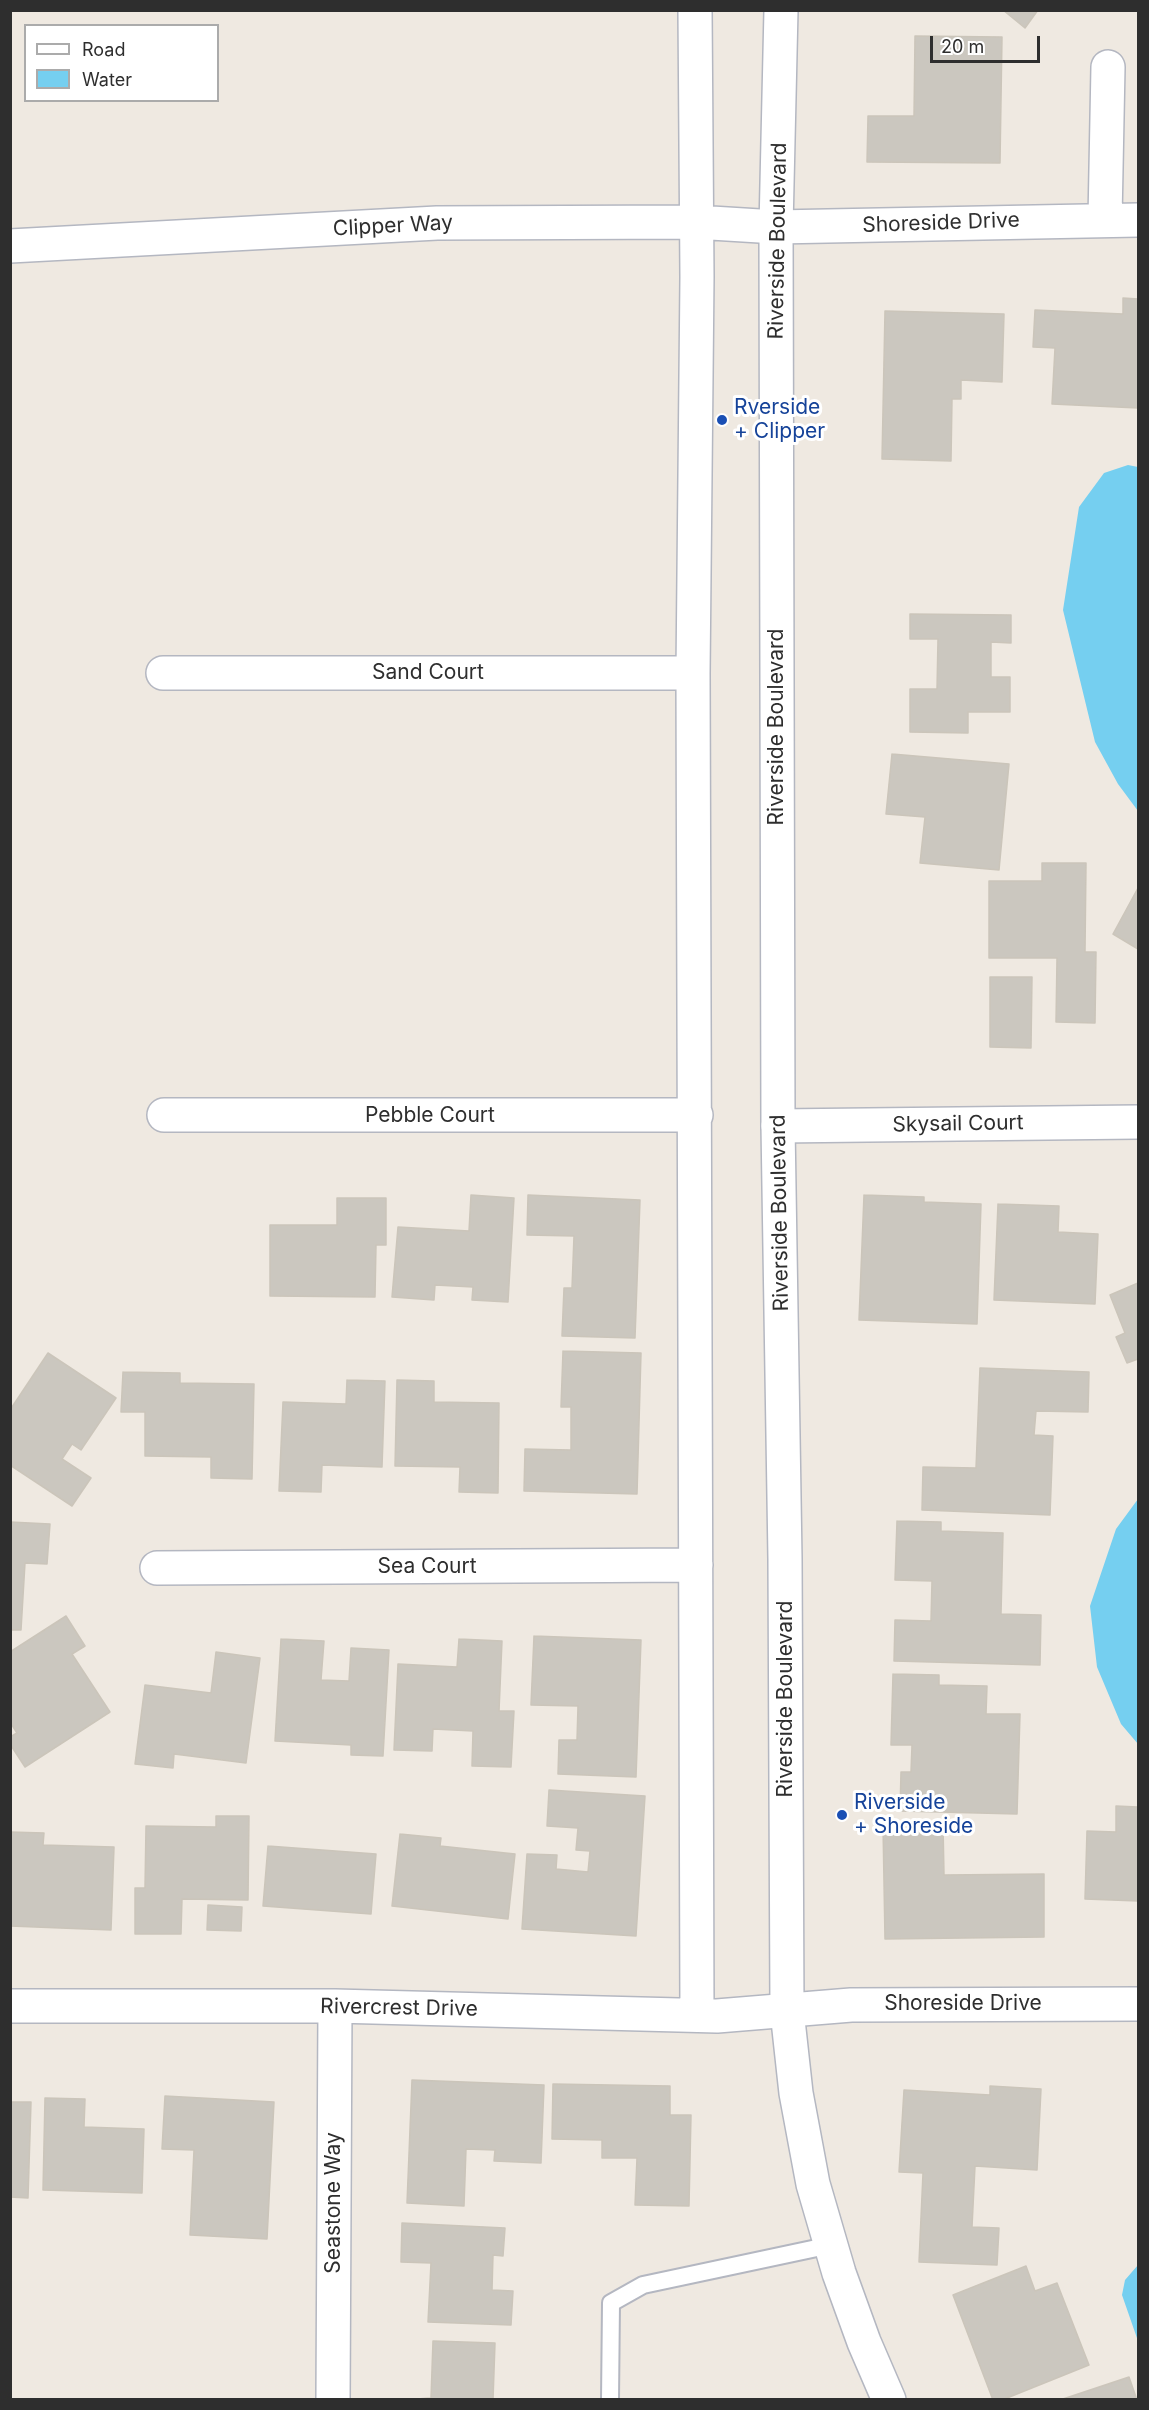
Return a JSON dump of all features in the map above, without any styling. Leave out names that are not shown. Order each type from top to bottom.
[{"type":"street","points":[[695,10],[697,288],[693,673],[697,2015]]},
{"type":"street","name":"Riverside Boulevard","points":[[781,10],[776,227],[778,1126],[785,1571],[787,2011],[796,2093],[813,2184],[864,2342],[889,2400]]},
{"type":"street","points":[[1105,219],[1108,67]]},
{"type":"street","name":"Shoreside Drive","points":[[776,227],[1138,220]]},
{"type":"street","name":"Clipper Way","points":[[10,246],[437,224],[695,222],[776,227]]},
{"type":"street","name":"Sand Court","points":[[163,673],[693,673]]},
{"type":"street","name":"Pebble Court","points":[[164,1115],[696,1115]]},
{"type":"street","name":"Skysail Court","points":[[778,1126],[1138,1122]]},
{"type":"street","name":"Sea Court","points":[[157,1568],[696,1565]]},
{"type":"street","name":"Shoreside Drive","points":[[787,2011],[851,2005],[1138,2004]]},
{"type":"street","name":"Rivercrest Drive","points":[[10,2006],[335,2006],[697,2015],[787,2011]]},
{"type":"street","name":"Seastone Way","points":[[333,2400],[335,2006]]},
{"type":"lane","points":[[610,2400],[611,2303],[643,2285],[831,2245]]},
{"type":"water","points":[[1128,465],[1138,467],[1138,811],[1118,784],[1095,742],[1063,610],[1079,507],[1104,473]]},
{"type":"water","points":[[1138,1499],[1138,1744],[1121,1724],[1097,1667],[1090,1606],[1116,1529]]},
{"type":"water","points":[[1138,2265],[1138,2341],[1122,2295],[1125,2280]]},
{"type":"building","points":[[1003,10],[1038,10],[1025,28]]},
{"type":"building","points":[[915,36],[1002,37],[1000,163],[867,162],[868,116],[914,116]]},
{"type":"building","points":[[1123,298],[1138,299],[1138,408],[1052,404],[1055,348],[1033,347],[1035,310],[1123,314]]},
{"type":"building","points":[[885,311],[1004,314],[1002,382],[961,380],[961,399],[952,399],[951,461],[882,459]]},
{"type":"building","points":[[910,614],[1011,615],[1011,643],[991,642],[991,677],[1010,677],[1010,712],[968,712],[968,733],[910,732],[910,689],[937,689],[938,639],[910,639]]},
{"type":"building","points":[[892,754],[1009,764],[999,870],[920,863],[925,817],[886,814]]},
{"type":"building","points":[[1042,863],[1086,863],[1085,952],[1096,952],[1095,1023],[1056,1022],[1057,958],[989,958],[989,881],[1042,881]]},
{"type":"building","points":[[1138,888],[1138,949],[1113,934]]},
{"type":"building","points":[[990,977],[1032,977],[1031,1048],[990,1047]]},
{"type":"building","points":[[471,1195],[514,1198],[508,1302],[472,1300],[473,1287],[435,1285],[434,1300],[392,1297],[398,1227],[469,1231]]},
{"type":"building","points":[[528,1195],[640,1200],[635,1338],[562,1336],[564,1288],[572,1288],[574,1236],[527,1235]]},
{"type":"building","points":[[864,1195],[924,1197],[924,1202],[981,1204],[977,1324],[859,1320]]},
{"type":"building","points":[[337,1198],[386,1198],[386,1245],[376,1245],[375,1297],[270,1296],[270,1225],[337,1225]]},
{"type":"building","points":[[998,1204],[1059,1206],[1058,1232],[1098,1234],[1095,1304],[994,1300]]},
{"type":"building","points":[[1138,1283],[1138,1359],[1127,1363],[1116,1337],[1125,1333],[1110,1295]]},
{"type":"building","points":[[563,1351],[641,1353],[637,1494],[524,1491],[525,1449],[571,1450],[571,1407],[561,1407]]},
{"type":"building","points":[[48,1353],[116,1398],[81,1450],[72,1444],[62,1459],[91,1478],[72,1506],[10,1465],[10,1410]]},
{"type":"building","points":[[980,1368],[1089,1372],[1088,1412],[1036,1411],[1034,1435],[1053,1436],[1050,1515],[922,1510],[923,1467],[976,1468]]},
{"type":"building","points":[[123,1372],[180,1373],[180,1383],[254,1384],[252,1479],[211,1478],[211,1457],[145,1456],[145,1412],[121,1412]]},
{"type":"building","points":[[347,1380],[385,1381],[382,1467],[322,1465],[321,1492],[279,1491],[283,1402],[346,1404]]},
{"type":"building","points":[[397,1380],[434,1381],[434,1402],[499,1403],[498,1493],[459,1492],[460,1467],[395,1466]]},
{"type":"building","points":[[897,1521],[941,1522],[941,1531],[1003,1533],[1001,1614],[1041,1615],[1040,1665],[894,1661],[895,1620],[931,1621],[932,1581],[895,1580]]},
{"type":"building","points":[[10,1522],[50,1524],[47,1564],[25,1563],[21,1630],[10,1630]]},
{"type":"building","points":[[66,1616],[85,1646],[72,1654],[110,1712],[25,1767],[10,1744],[10,1737],[17,1733],[10,1722],[10,1652]]},
{"type":"building","points":[[534,1636],[641,1640],[636,1777],[558,1774],[559,1740],[577,1740],[578,1706],[531,1705]]},
{"type":"building","points":[[281,1639],[324,1641],[321,1680],[349,1681],[351,1648],[389,1650],[383,1756],[351,1755],[351,1745],[275,1741]]},
{"type":"building","points":[[459,1639],[502,1641],[499,1711],[514,1711],[511,1767],[472,1766],[473,1731],[433,1729],[432,1751],[394,1750],[398,1664],[457,1667]]},
{"type":"building","points":[[216,1652],[260,1658],[246,1763],[174,1754],[173,1768],[135,1764],[145,1685],[211,1693]]},
{"type":"building","points":[[893,1674],[939,1675],[939,1685],[987,1686],[986,1714],[1020,1714],[1017,1814],[900,1811],[901,1772],[911,1772],[912,1745],[891,1745]]},
{"type":"building","points":[[549,1790],[645,1796],[636,1936],[522,1929],[527,1854],[557,1855],[556,1869],[588,1872],[590,1851],[576,1850],[578,1828],[547,1826]]},
{"type":"building","points":[[1116,1806],[1138,1807],[1138,1901],[1085,1899],[1087,1831],[1116,1832]]},
{"type":"building","points":[[216,1816],[249,1816],[248,1900],[182,1899],[181,1934],[135,1934],[135,1888],[145,1888],[146,1826],[216,1827]]},
{"type":"building","points":[[943,1825],[944,1875],[1044,1874],[1044,1937],[885,1939],[883,1826]]},
{"type":"building","points":[[10,1832],[44,1833],[43,1845],[114,1847],[111,1930],[10,1926]]},
{"type":"building","points":[[400,1834],[441,1838],[440,1846],[515,1854],[508,1919],[392,1906]]},
{"type":"building","points":[[268,1846],[376,1854],[371,1914],[263,1906]]},
{"type":"building","points":[[208,1905],[242,1907],[241,1931],[207,1930]]},
{"type":"building","points":[[412,2080],[544,2085],[541,2163],[494,2161],[495,2150],[466,2149],[464,2206],[407,2203]]},
{"type":"building","points":[[553,2084],[670,2086],[670,2115],[691,2115],[689,2206],[635,2205],[637,2158],[602,2158],[602,2140],[552,2139]]},
{"type":"building","points":[[990,2086],[1041,2089],[1037,2170],[975,2166],[972,2227],[999,2228],[997,2265],[919,2262],[923,2173],[899,2172],[904,2090],[990,2095]]},
{"type":"building","points":[[165,2096],[274,2102],[267,2239],[190,2235],[194,2150],[162,2149]]},
{"type":"building","points":[[45,2098],[85,2099],[84,2127],[144,2129],[142,2193],[43,2190]]},
{"type":"building","points":[[10,2102],[31,2102],[28,2198],[10,2197]]},
{"type":"building","points":[[402,2223],[505,2228],[503,2256],[493,2255],[492,2290],[513,2291],[511,2325],[428,2322],[431,2263],[401,2262]]},
{"type":"building","points":[[1026,2266],[1035,2291],[1057,2283],[1089,2365],[1002,2400],[993,2400],[953,2295]]},
{"type":"building","points":[[433,2341],[495,2343],[493,2400],[402,2400],[431,2398]]},
{"type":"building","points":[[1129,2377],[1137,2400],[1060,2400]]},
{"type":"place","name":"Rverside + Clipper","points":[[722,420]]},
{"type":"place","name":"Riverside + Shoreside","points":[[842,1815]]}]
